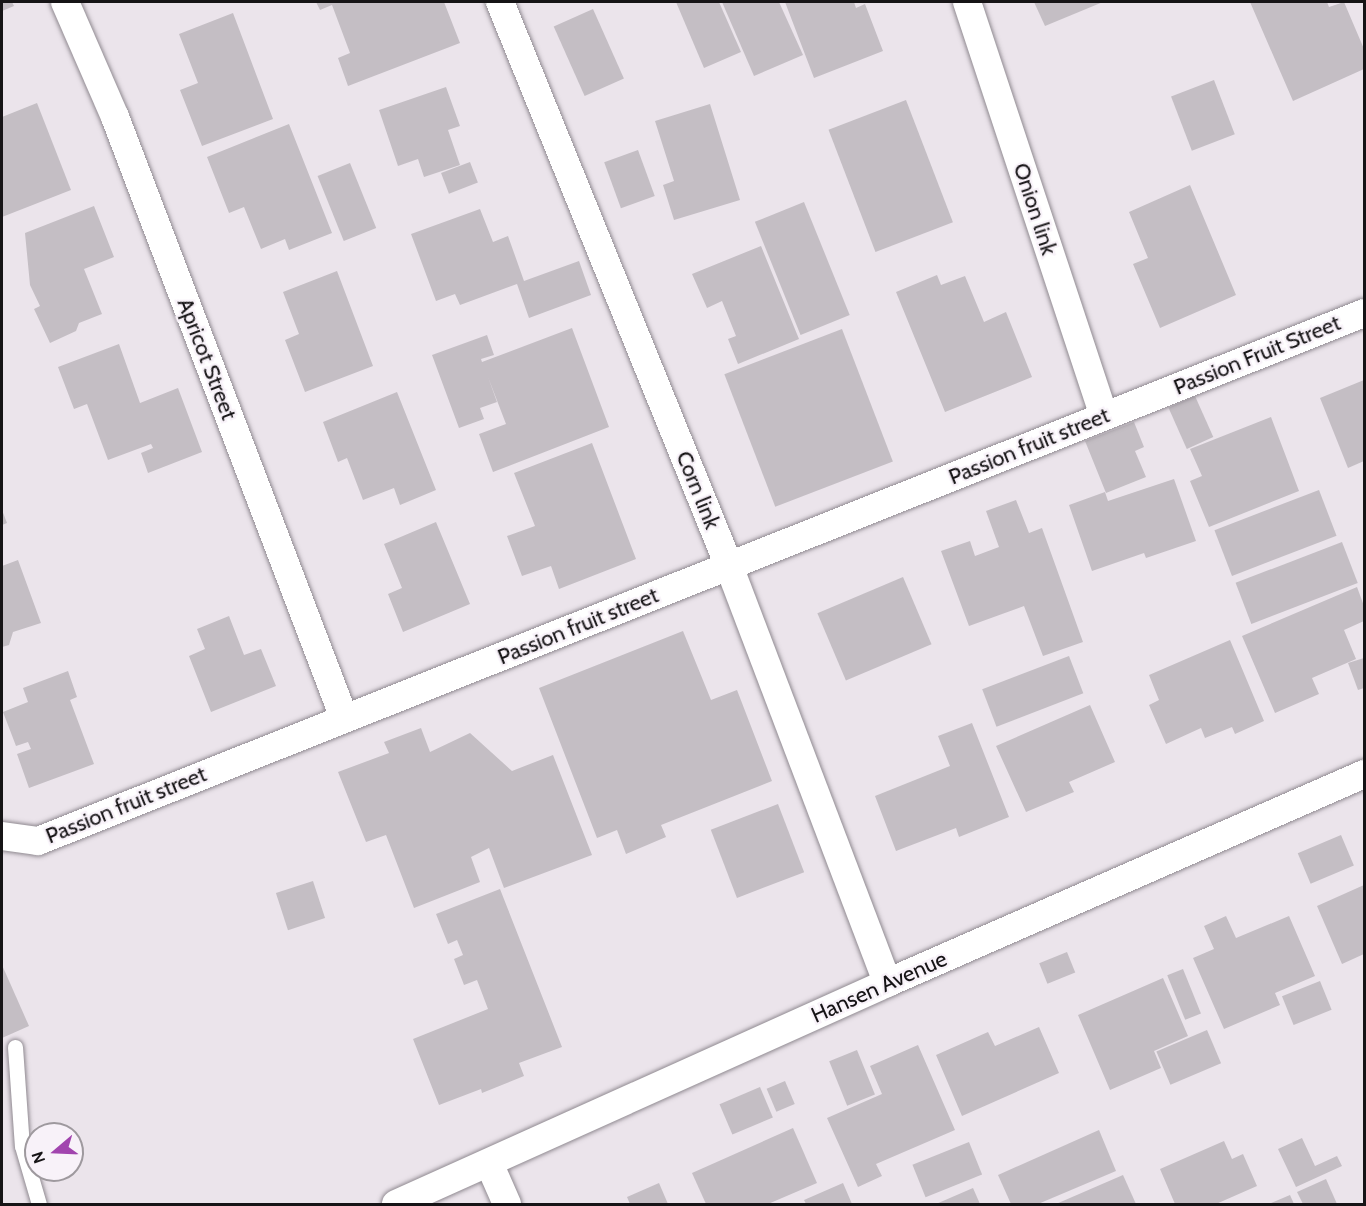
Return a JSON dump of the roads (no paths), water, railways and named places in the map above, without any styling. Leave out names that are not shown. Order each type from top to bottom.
[{"type":"street","name":"Apricot Street","points":[[65,2],[115,117],[344,718]]},
{"type":"street","name":"Corn link","points":[[500,2],[729,566],[886,983]]},
{"type":"street","name":"Onion link","points":[[967,2],[1104,416]]},
{"type":"street","name":"Passion Fruit Street","points":[[1150,398],[1365,313]]},
{"type":"street","name":"Passion fruit street","points":[[2,837],[38,841],[1150,398]]},
{"type":"street","name":"Hansen Avenue","points":[[396,1204],[886,983],[1365,774]]},
{"type":"street","points":[[489,1163],[507,1204]]},
{"type":"lane","points":[[15,1047],[22,1146],[39,1204]]}]
